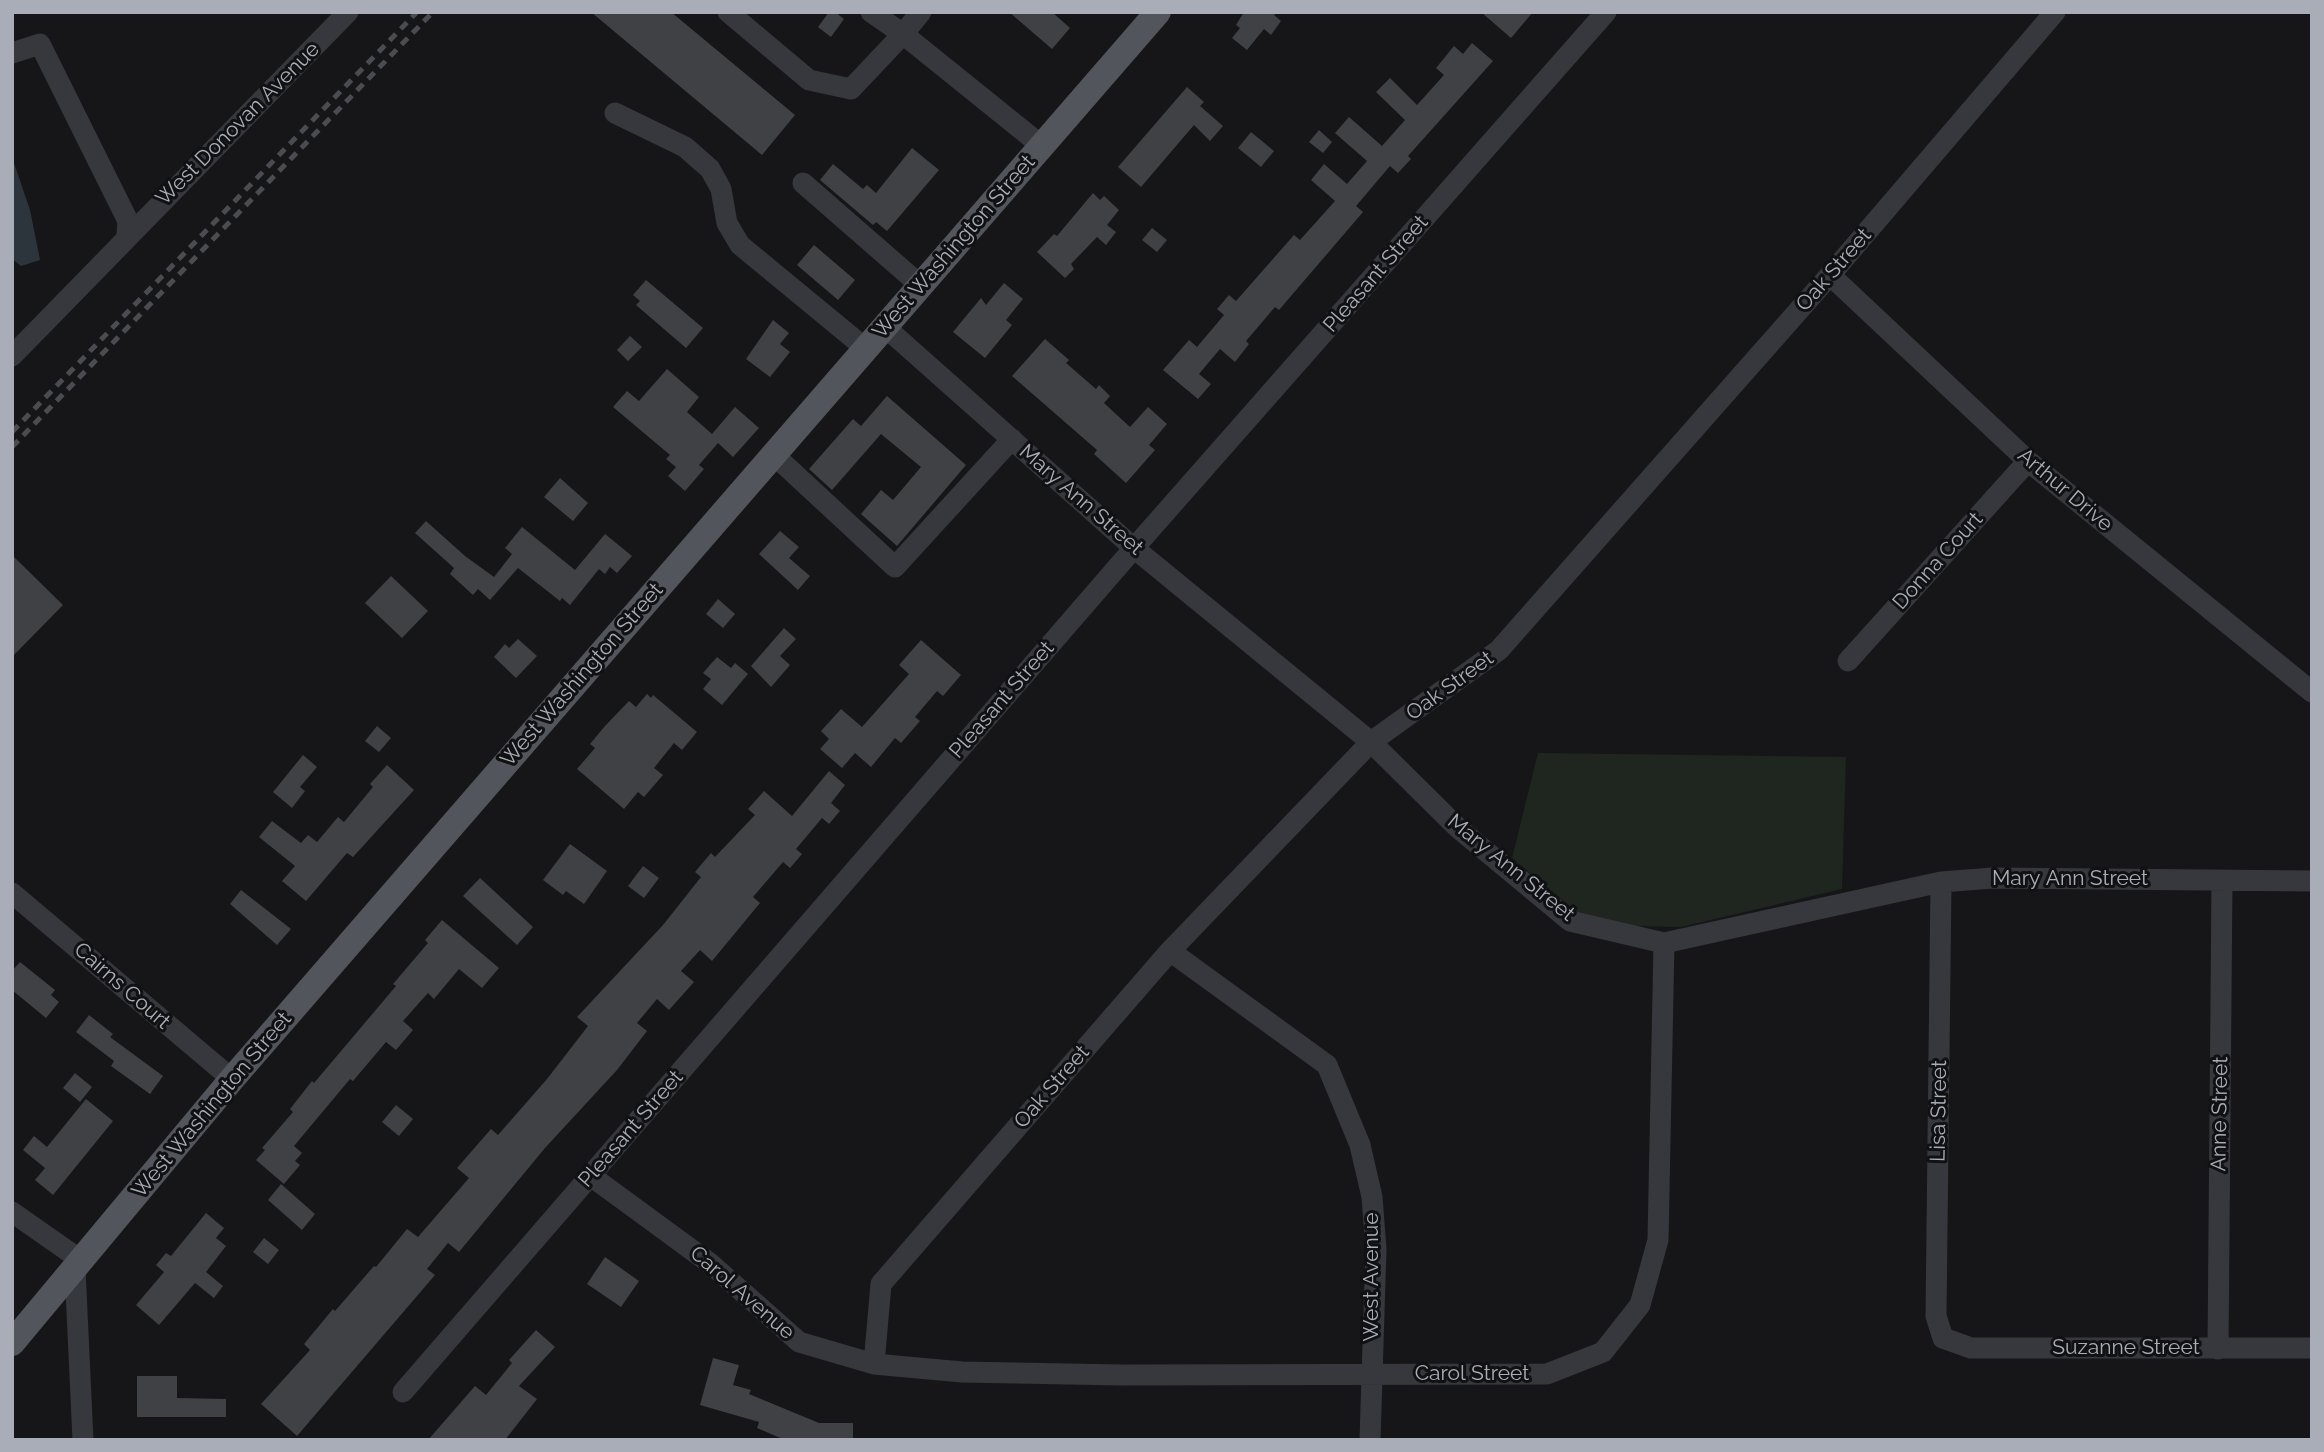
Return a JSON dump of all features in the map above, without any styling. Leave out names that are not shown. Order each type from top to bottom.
[{"type":"main road","name":"West Washington Street","points":[[12,1343],[232,1079],[1158,12]]},
{"type":"street","name":"West Donovan Avenue","points":[[12,356],[127,235],[348,12]]},
{"type":"street","points":[[728,12],[808,80],[851,89],[920,12]]},
{"type":"street","points":[[871,12],[903,34],[1042,146]]},
{"type":"street","name":"Pleasant Street","points":[[403,1392],[1134,548],[1606,12]]},
{"type":"street","name":"Oak Street","points":[[874,1364],[881,1284],[1170,951],[1371,742],[1499,650],[1830,275],[2056,12]]},
{"type":"street","points":[[12,53],[40,44],[128,221],[127,235]]},
{"type":"street","points":[[615,113],[685,147],[710,169],[721,189],[727,223],[740,246],[865,348]]},
{"type":"street","points":[[803,183],[920,285]]},
{"type":"street","name":"Arthur Drive","points":[[1830,275],[2028,461],[2312,692]]},
{"type":"street","name":"Mary Ann Street","points":[[884,326],[1134,548],[1371,742],[1458,828],[1570,921],[1664,943],[1941,882],[1993,878],[2312,881]]},
{"type":"street","points":[[774,454],[895,566],[1012,439]]},
{"type":"street","name":"Donna Court","points":[[1847,661],[2028,461]]},
{"type":"street","name":"Anne Street","points":[[2218,1349],[2222,880]]},
{"type":"street","name":"Lisa Street","points":[[1941,882],[1936,1316],[1942,1338]]},
{"type":"street","name":"Cairns Court","points":[[12,892],[232,1079]]},
{"type":"street","name":"Carol Street","points":[[1122,1375],[1547,1374],[1603,1352],[1640,1305],[1658,1240],[1664,943]]},
{"type":"street","name":"West Avenue","points":[[1170,951],[1327,1065],[1360,1145],[1371,1197],[1376,1249],[1370,1440]]},
{"type":"street","name":"Carol Avenue","points":[[591,1176],[712,1264],[799,1342],[874,1364],[962,1372],[1122,1375]]},
{"type":"street","points":[[12,1212],[78,1265],[83,1440]]},
{"type":"street","name":"Suzanne Street","points":[[1942,1338],[1971,1348],[2311,1348]]},
{"type":"shaded area","points":[[12,157],[30,210],[40,260],[21,266],[12,259]]},
{"type":"shaded area","points":[[1538,753],[1846,757],[1842,889],[1681,927],[1633,926],[1578,913],[1512,858]]},
{"type":"building","points":[[591,12],[671,12],[795,115],[762,155]]},
{"type":"building","points":[[829,12],[835,12],[844,19],[831,37],[818,27]]},
{"type":"building","points":[[1009,12],[1052,12],[1070,28],[1052,49]]},
{"type":"building","points":[[1244,12],[1277,12],[1274,15],[1281,21],[1271,35],[1264,29],[1247,50],[1232,38],[1240,28],[1236,25]]},
{"type":"building","points":[[1481,12],[1533,12],[1511,38]]},
{"type":"building","points":[[1472,43],[1493,61],[1408,156],[1411,159],[1398,173],[1390,166],[1356,206],[1363,212],[1279,310],[1275,307],[1246,341],[1249,344],[1235,362],[1220,349],[1199,374],[1211,384],[1198,399],[1163,370],[1189,340],[1197,347],[1224,315],[1217,309],[1229,295],[1236,301],[1294,235],[1300,240],[1335,201],[1311,180],[1324,164],[1347,184],[1367,161],[1335,133],[1349,117],[1382,146],[1405,120],[1376,92],[1390,78],[1417,105],[1444,75],[1436,68],[1454,46],[1463,54]]},
{"type":"building","points":[[1187,87],[1204,102],[1200,106],[1223,126],[1210,141],[1194,125],[1141,187],[1118,167]]},
{"type":"building","points":[[1319,130],[1332,142],[1323,153],[1309,142]]},
{"type":"building","points":[[1251,132],[1274,151],[1261,167],[1238,148]]},
{"type":"building","points":[[912,148],[939,170],[887,231],[876,222],[873,225],[820,180],[833,164],[863,189],[867,185],[876,193]]},
{"type":"building","points":[[1093,193],[1100,200],[1104,196],[1119,210],[1107,225],[1116,232],[1106,245],[1097,237],[1071,264],[1074,269],[1065,278],[1037,252],[1054,234],[1057,236]]},
{"type":"building","points":[[1152,228],[1167,240],[1157,252],[1142,240]]},
{"type":"building","points":[[814,245],[855,280],[838,300],[797,265]]},
{"type":"building","points":[[646,280],[703,328],[686,348],[636,305],[640,301],[633,295]]},
{"type":"building","points":[[1004,283],[1023,299],[1006,320],[1012,325],[985,358],[953,332],[981,298],[986,305]]},
{"type":"building","points":[[773,320],[789,333],[780,344],[790,352],[770,377],[746,359]]},
{"type":"building","points":[[630,336],[642,347],[628,361],[617,350]]},
{"type":"building","points":[[1045,339],[1069,360],[1066,363],[1096,389],[1099,385],[1110,396],[1104,403],[1130,427],[1148,407],[1167,424],[1149,445],[1155,450],[1126,483],[1094,454],[1097,450],[1012,376]]},
{"type":"building","points":[[667,369],[699,397],[687,412],[712,434],[735,407],[759,428],[733,457],[718,443],[699,465],[704,469],[685,491],[668,476],[676,467],[666,459],[670,455],[613,407],[627,391],[639,401]]},
{"type":"building","points":[[887,396],[966,465],[897,546],[861,514],[881,490],[893,500],[921,467],[881,434],[832,490],[809,469],[853,419],[861,426]]},
{"type":"building","points":[[560,478],[588,503],[573,521],[544,497]]},
{"type":"building","points":[[426,521],[465,556],[494,577],[512,554],[505,548],[522,527],[575,570],[605,534],[632,556],[617,573],[610,567],[605,574],[599,569],[570,605],[562,598],[560,601],[518,568],[490,600],[478,589],[473,595],[450,574],[454,568],[415,533]]},
{"type":"building","points":[[780,531],[799,547],[789,558],[810,576],[798,590],[759,554]]},
{"type":"building","points":[[12,555],[63,605],[12,657]]},
{"type":"building","points":[[391,576],[428,611],[402,638],[365,603]]},
{"type":"building","points":[[718,599],[735,614],[723,628],[706,614]]},
{"type":"building","points":[[784,628],[796,639],[780,656],[790,665],[771,687],[751,666]]},
{"type":"building","points":[[518,639],[537,656],[516,678],[494,657],[505,644],[509,648]]},
{"type":"building","points":[[921,640],[961,675],[943,696],[937,691],[915,717],[920,721],[901,743],[895,738],[871,767],[855,753],[842,768],[820,749],[829,739],[821,731],[841,709],[862,727],[909,674],[899,665]]},
{"type":"building","points":[[717,657],[731,668],[735,663],[748,674],[722,705],[703,689],[711,679],[703,673]]},
{"type":"building","points":[[647,694],[651,698],[653,695],[697,732],[682,750],[674,743],[654,768],[663,775],[644,797],[638,792],[624,809],[577,769],[595,748],[590,744],[605,726],[629,701],[636,707]]},
{"type":"building","points":[[377,726],[391,738],[379,752],[365,741]]},
{"type":"building","points":[[303,755],[317,767],[300,787],[305,791],[292,808],[273,792]]},
{"type":"building","points":[[387,765],[414,790],[353,857],[347,853],[306,901],[282,881],[295,866],[259,837],[272,821],[301,843],[308,835],[317,842],[338,817],[344,822],[373,787],[370,784]]},
{"type":"building","points":[[829,771],[845,785],[831,803],[840,811],[829,824],[822,818],[796,849],[802,854],[790,868],[783,862],[753,897],[760,903],[712,961],[700,950],[681,971],[694,982],[669,1010],[657,999],[637,1023],[647,1031],[617,1070],[545,1148],[459,1252],[448,1243],[427,1269],[435,1275],[297,1436],[261,1404],[310,1350],[304,1344],[333,1309],[335,1311],[374,1266],[376,1267],[407,1229],[418,1237],[469,1178],[457,1168],[491,1129],[498,1135],[547,1079],[588,1026],[577,1017],[663,925],[701,877],[695,872],[711,853],[715,857],[755,815],[748,809],[764,791],[792,816]]},
{"type":"building","points":[[570,844],[607,871],[584,904],[566,891],[563,895],[543,880]]},
{"type":"building","points":[[643,866],[659,878],[644,898],[628,886]]},
{"type":"building","points":[[480,878],[533,927],[517,945],[463,896]]},
{"type":"building","points":[[241,890],[291,929],[277,945],[230,904]]},
{"type":"building","points":[[442,920],[499,968],[482,988],[459,969],[434,999],[428,993],[403,1021],[413,1030],[396,1050],[386,1042],[353,1081],[350,1079],[294,1146],[302,1153],[295,1161],[300,1165],[284,1184],[256,1160],[265,1150],[262,1148],[293,1112],[290,1109],[312,1081],[314,1083],[396,986],[393,984],[428,943],[425,940]]},
{"type":"building","points":[[20,962],[55,990],[51,995],[59,1002],[46,1018],[12,990],[12,971]]},
{"type":"building","points":[[89,1015],[113,1034],[110,1037],[163,1076],[150,1094],[111,1066],[114,1061],[76,1032]]},
{"type":"building","points":[[75,1073],[92,1087],[80,1102],[63,1088]]},
{"type":"building","points":[[86,1099],[113,1121],[53,1195],[35,1180],[45,1168],[23,1150],[34,1136],[47,1147]]},
{"type":"building","points":[[396,1105],[413,1119],[399,1136],[382,1122]]},
{"type":"building","points":[[281,1184],[315,1214],[302,1230],[268,1200]]},
{"type":"building","points":[[206,1213],[224,1228],[216,1238],[226,1246],[206,1272],[223,1286],[214,1298],[195,1283],[159,1325],[136,1305],[164,1272],[156,1265],[166,1253],[171,1256]]},
{"type":"building","points":[[264,1238],[279,1250],[268,1264],[253,1252]]},
{"type":"building","points":[[605,1257],[639,1281],[621,1307],[587,1284]]},
{"type":"building","points":[[536,1330],[555,1347],[519,1386],[537,1399],[505,1440],[428,1440],[475,1386],[486,1395],[512,1363],[509,1360]]},
{"type":"building","points":[[713,1358],[739,1365],[733,1385],[751,1390],[749,1394],[819,1423],[853,1423],[853,1440],[785,1440],[757,1428],[759,1422],[700,1405]]},
{"type":"building","points":[[137,1376],[177,1376],[177,1398],[226,1399],[226,1417],[137,1417]]},
{"type":"railway","points":[[12,432],[417,12]]},
{"type":"railway","points":[[12,447],[433,12]]}]
